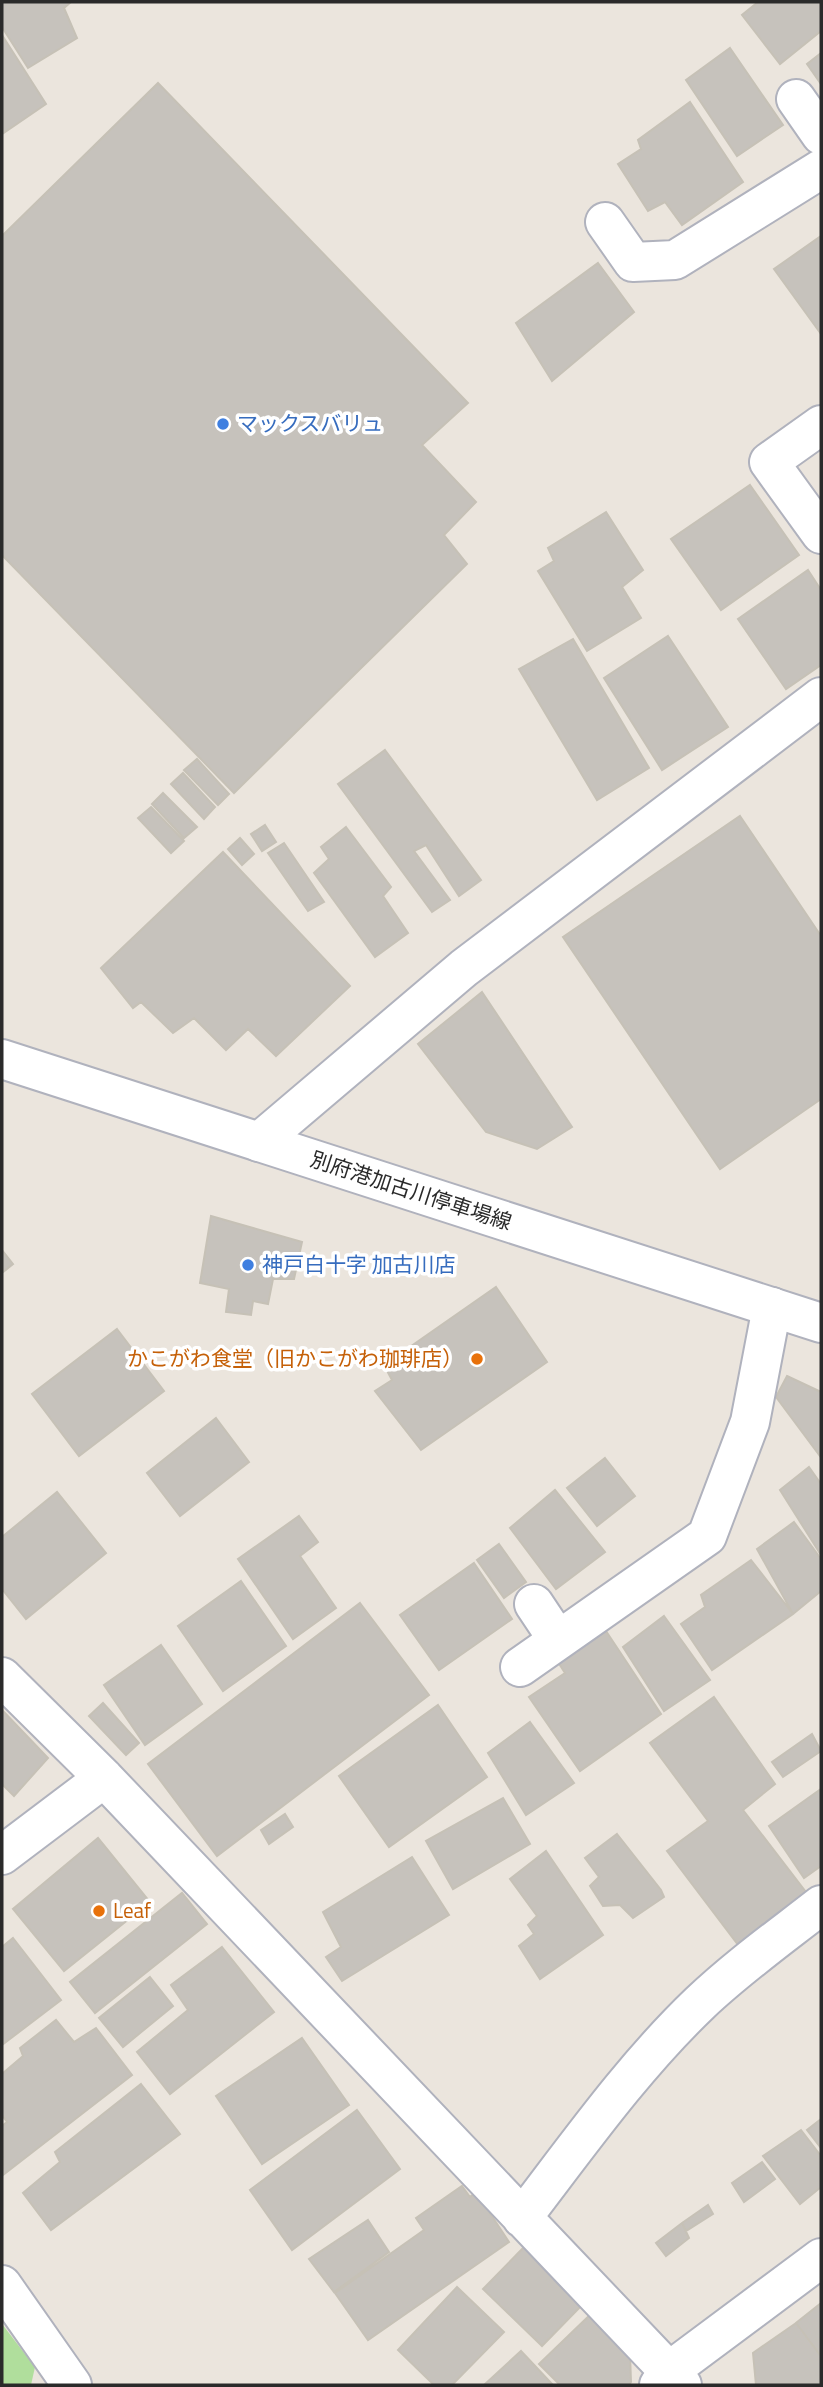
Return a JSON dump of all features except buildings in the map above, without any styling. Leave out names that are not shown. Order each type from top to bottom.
[{"type":"street","points":[[796,99],[821,135]]},
{"type":"street","points":[[605,222],[633,262],[675,260],[821,169]]},
{"type":"street","points":[[821,425],[769,462],[821,534]]},
{"type":"street","points":[[259,1142],[464,968],[821,697]]},
{"type":"street","name":"別府港加古川停車場線","points":[[2,1059],[821,1323]]},
{"type":"street","points":[[520,1667],[707,1536],[750,1422],[772,1307]]},
{"type":"street","points":[[534,1604],[558,1640]]},
{"type":"street","points":[[2,1677],[104,1778],[522,2218],[670,2381],[821,2258]]},
{"type":"street","points":[[2,1855],[104,1778]]},
{"type":"street","points":[[522,2218],[646,2061],[699,2005],[744,1964],[821,1905]]},
{"type":"street","points":[[2,2285],[72,2385]]},
{"type":"green space","points":[[2,2324],[35,2367],[31,2385],[2,2385]]},
{"type":"place","name":"マックスバリュ","points":[[223,424]]},
{"type":"place","name":"神戸白十字 加古川店","points":[[248,1265]]},
{"type":"place","name":"かこがわ食堂（旧かこがわ珈琲店）","points":[[477,1359]]},
{"type":"place","name":"Leaf","points":[[99,1911]]}]
